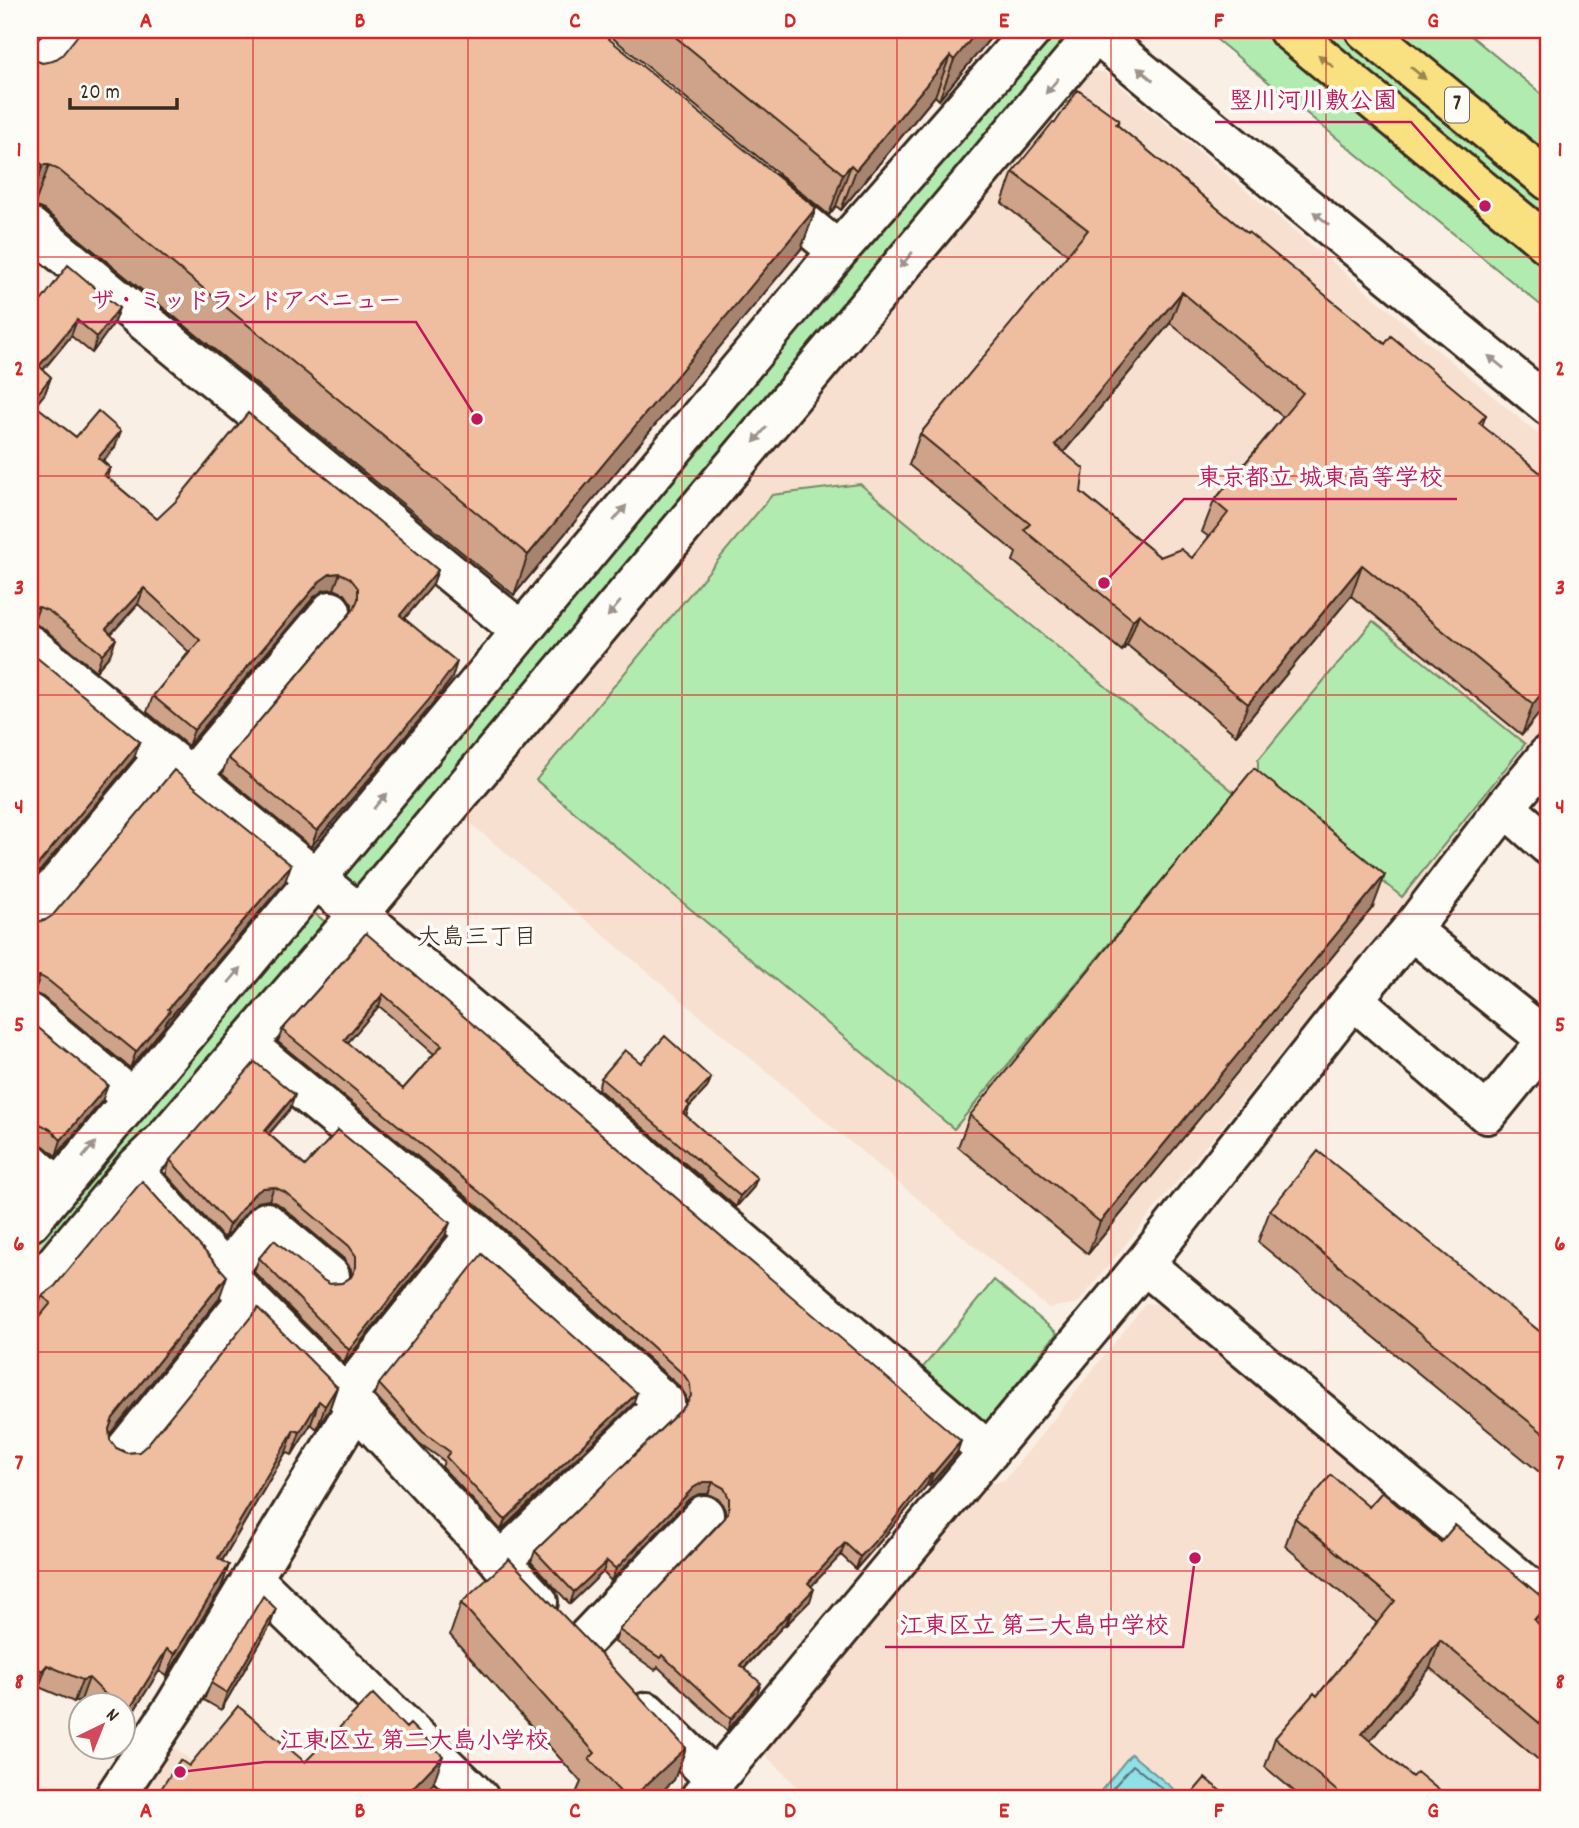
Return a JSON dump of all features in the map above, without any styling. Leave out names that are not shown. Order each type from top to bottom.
[{"type":"highway","name":"7","points":[[1287,30],[1549,244]]},
{"type":"highway","name":"7","points":[[1365,30],[1549,181]]},
{"type":"street","points":[[30,82],[71,30]]},
{"type":"street","points":[[30,1222],[838,251],[1032,30]]},
{"type":"street","points":[[30,1294],[133,1170],[163,1141],[359,914],[1093,32],[1549,406]]},
{"type":"street","points":[[741,171],[838,251]]},
{"type":"street","points":[[30,227],[521,631]]},
{"type":"street","points":[[30,917],[331,611]]},
{"type":"street","points":[[30,645],[359,914],[989,1452]]},
{"type":"street","points":[[133,1170],[237,1284],[599,1665],[708,1789],[1144,1264],[1353,999],[1411,930],[1504,807],[1549,754]]},
{"type":"street","points":[[1504,807],[1549,846]]},
{"type":"street","points":[[1353,999],[1487,1114],[1548,1039],[1411,930]]},
{"type":"street","points":[[30,1014],[132,1098]]},
{"type":"street","points":[[246,1044],[476,1233],[664,1403],[500,1562]]},
{"type":"street","points":[[30,1162],[58,1188]]},
{"type":"street","points":[[122,1454],[237,1284],[265,1222],[330,1276]]},
{"type":"street","points":[[114,1798],[252,1578],[351,1401],[476,1233]]},
{"type":"street","points":[[1144,1264],[1549,1604]]},
{"type":"street","points":[[599,1665],[704,1516]]},
{"type":"street","points":[[252,1578],[479,1798]]},
{"type":"shaded area","points":[[1087,71],[1104,72],[1549,443],[1549,724],[1078,1303],[1048,1308],[463,817]]},
{"type":"shaded area","points":[[1146,1303],[1162,1305],[1549,1631],[1549,1792],[1544,1798],[809,1798],[764,1754],[985,1486],[1005,1480]]},
{"type":"shaded area","points":[[173,1746],[235,1798],[138,1798]]},
{"type":"green space","points":[[1047,30],[1072,50],[363,890],[338,871]]},
{"type":"green space","points":[[1205,30],[1464,30],[1549,100],[1549,312]]},
{"type":"green space","points":[[860,484],[1235,793],[954,1129],[536,780],[772,495]]},
{"type":"green space","points":[[1373,621],[1525,744],[1402,897],[1258,780],[1258,760]]},
{"type":"green space","points":[[308,908],[329,925],[30,1283],[30,1234]]},
{"type":"green space","points":[[994,1280],[1057,1333],[984,1425],[920,1371]]},
{"type":"water","points":[[1131,1754],[1176,1791],[1170,1798],[1095,1798]]},
{"type":"building","points":[[82,30],[598,30],[816,208],[528,555],[59,170],[43,165],[30,155],[30,56],[42,63],[53,61],[62,55]]},
{"type":"building","points":[[667,30],[978,30],[954,60],[950,56],[856,170],[851,165],[843,174]]},
{"type":"building","points":[[1078,90],[1119,120],[1116,124],[1385,344],[1391,336],[1486,415],[1479,423],[1549,480],[1549,684],[1533,704],[1362,565],[1248,704],[1139,614],[1133,620],[1024,530],[1030,524],[920,434],[1088,230],[1013,172],[1053,122],[1055,123]],"holes":[[[1182,292],[1303,393],[1214,501],[1228,513],[1192,558],[1181,549],[1160,557],[1081,492],[1084,469],[1055,445]]]},
{"type":"building","points":[[68,265],[119,308],[97,337],[77,320],[39,366],[51,377],[31,402],[76,437],[98,411],[121,431],[98,458],[110,468],[104,475],[157,519],[176,501],[248,413],[438,570],[400,615],[457,662],[428,701],[317,831],[228,758],[354,609],[358,588],[350,578],[340,573],[330,574],[320,581],[194,730],[153,696],[200,640],[144,588],[106,629],[116,639],[102,654],[49,611],[39,607],[30,608],[30,311],[33,312]]},
{"type":"building","points":[[30,652],[140,742],[30,874]]},
{"type":"building","points":[[1254,768],[1385,875],[1100,1222],[970,1115]]},
{"type":"building","points":[[174,770],[291,865],[168,1009],[170,1011],[136,1052],[49,981],[40,976],[30,977],[30,921],[44,921],[53,915]]},
{"type":"building","points":[[366,933],[961,1441],[860,1557],[845,1543],[808,1583],[814,1589],[740,1665],[761,1683],[731,1719],[662,1655],[660,1658],[619,1630],[725,1518],[729,1509],[729,1498],[724,1488],[713,1482],[703,1482],[693,1488],[616,1569],[607,1561],[574,1592],[535,1551],[684,1407],[691,1396],[690,1384],[684,1375],[494,1204],[282,1030]],"holes":[[[383,994],[442,1045],[403,1089],[344,1040]]]},
{"type":"building","points":[[30,1021],[108,1085],[61,1140],[40,1124],[30,1125],[30,1076],[36,1069],[30,1065]]},
{"type":"building","points":[[665,1036],[711,1078],[687,1103],[690,1106],[683,1113],[757,1178],[740,1196],[601,1078],[625,1050],[641,1063]]},
{"type":"building","points":[[255,1062],[295,1095],[265,1131],[305,1166],[338,1130],[450,1223],[349,1350],[259,1258],[274,1240],[321,1279],[330,1284],[342,1283],[351,1277],[356,1267],[356,1256],[349,1246],[285,1192],[274,1187],[263,1188],[254,1194],[229,1225],[170,1160]]},
{"type":"building","points":[[1318,1151],[1549,1339],[1549,1438],[1270,1210]]},
{"type":"building","points":[[142,1181],[227,1276],[113,1418],[109,1429],[110,1440],[116,1448],[127,1453],[139,1452],[147,1445],[258,1308],[337,1387],[325,1406],[319,1401],[300,1432],[294,1430],[218,1558],[229,1565],[175,1654],[167,1649],[136,1699],[136,1692],[103,1692],[89,1678],[82,1680],[47,1665],[42,1671],[30,1662],[30,1328],[51,1303],[42,1296],[55,1286]]},
{"type":"building","points":[[482,1254],[637,1393],[505,1520],[446,1457],[450,1452],[423,1432],[379,1384]]},
{"type":"building","points":[[1331,1475],[1369,1507],[1382,1492],[1441,1542],[1455,1525],[1549,1603],[1534,1620],[1549,1633],[1549,1731],[1440,1640],[1362,1734],[1412,1777],[1417,1772],[1441,1792],[1436,1798],[1333,1798],[1338,1792],[1275,1738],[1314,1693],[1317,1696],[1395,1601],[1295,1518]]},
{"type":"building","points":[[509,1559],[686,1748],[632,1798],[626,1798],[589,1759],[595,1753],[461,1603]]},
{"type":"building","points":[[263,1596],[276,1609],[227,1693],[211,1683]]},
{"type":"building","points":[[373,1694],[406,1728],[410,1724],[443,1756],[403,1798],[384,1798],[381,1795],[378,1798],[155,1798],[180,1760],[189,1766],[238,1706],[305,1762]]},
{"type":"building","points":[[1205,1778],[1229,1798],[1188,1798]]},
{"type":"place","name":"竪川河川敷公園","points":[[1485,206]]},
{"type":"place","name":"ザ・ミッドランドアベニュー","points":[[477,419]]},
{"type":"place","name":"東京都立 城東高等学校","points":[[1104,583]]},
{"type":"place","name":"江東区立 第二大島中学校","points":[[1195,1558]]},
{"type":"place","name":"江東区立 第二大島小学校","points":[[180,1772]]},
{"type":"district","name":"大島三丁目","points":[[477,939]]}]
